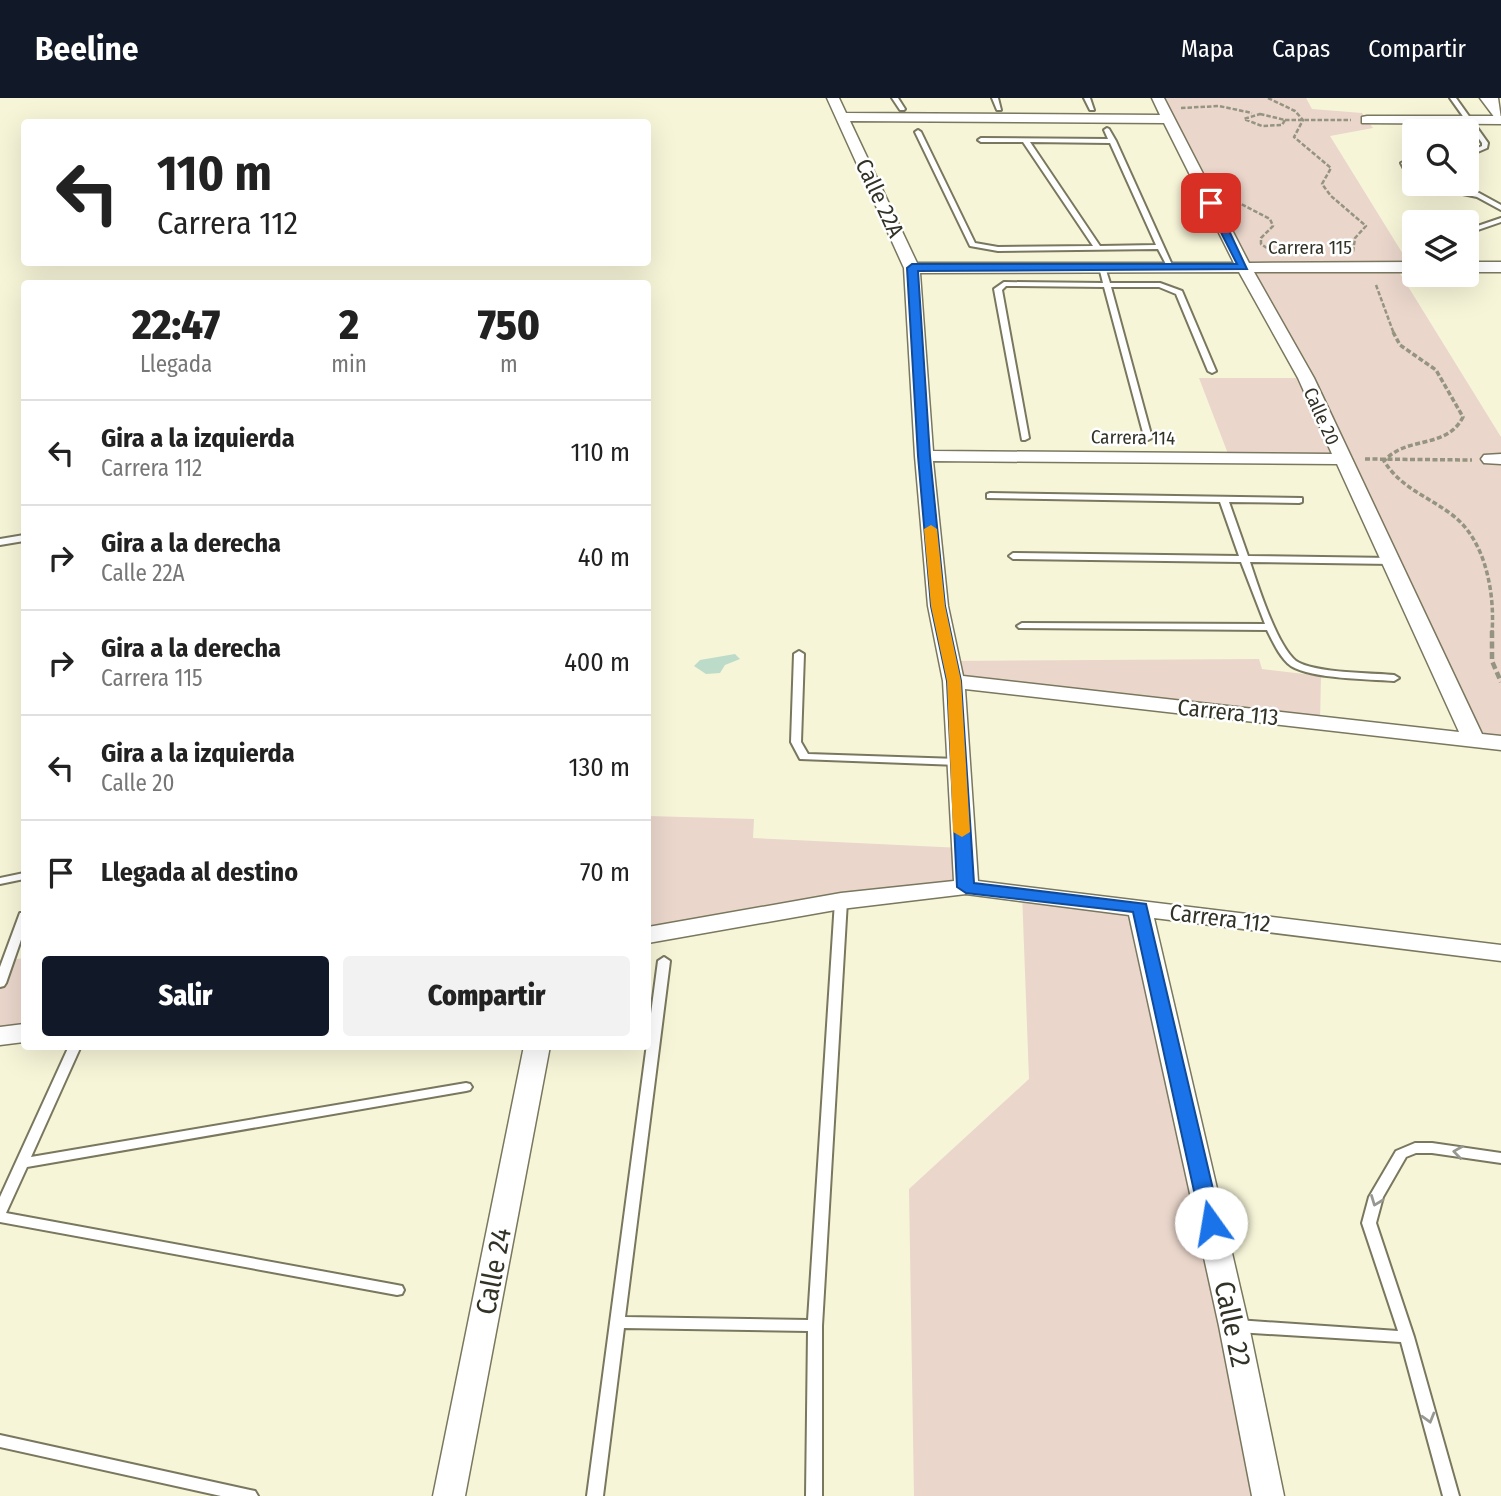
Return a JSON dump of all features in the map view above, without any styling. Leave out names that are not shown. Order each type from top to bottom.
[{"type":"main road","points":[[1489,98],[1501,114]]},
{"type":"street","name":"Calle 22A","points":[[833,98],[912,268],[924,456],[938,606],[954,681],[966,887]]},
{"type":"street","name":"Calle 20","points":[[1158,98],[1244,267],[1306,378],[1474,740]]},
{"type":"street","points":[[842,117],[1167,119]]},
{"type":"street","points":[[1367,120],[1402,120]]},
{"type":"street","points":[[1479,120],[1501,120]]},
{"type":"street","name":"Carrera 115","points":[[912,268],[1402,267]]},
{"type":"street","points":[[1479,267],[1501,267]]},
{"type":"street","name":"Carrera 114","points":[[924,456],[1342,460]]},
{"type":"street","name":"Carrera 113","points":[[954,681],[1501,743]]},
{"type":"street","name":"Carrera 112","points":[[651,934],[841,901],[966,887],[1501,953]]},
{"type":"street","name":"Calle 22","points":[[1140,908],[1234,1326],[1268,1496]]},
{"type":"street","points":[[0,1036],[21,1033]]},
{"type":"street","name":"Calle 24","points":[[449,1496],[536,1050]]},
{"type":"lane","points":[[895,98],[902,109]]},
{"type":"lane","points":[[995,98],[999,108]]},
{"type":"lane","points":[[1087,98],[1092,109]]},
{"type":"lane","points":[[1453,98],[1467,119]]},
{"type":"lane","points":[[1107,130],[1170,267]]},
{"type":"lane","points":[[918,132],[972,245],[998,249],[1161,247]]},
{"type":"lane","points":[[1479,133],[1485,147],[1479,150]]},
{"type":"lane","points":[[981,140],[1113,141]]},
{"type":"lane","points":[[1025,140],[1098,248]]},
{"type":"lane","points":[[1479,195],[1501,208]]},
{"type":"lane","points":[[1479,228],[1501,220]]},
{"type":"lane","points":[[1102,267],[1148,438]]},
{"type":"lane","points":[[1025,438],[998,289],[1009,284],[1160,285],[1179,293],[1212,371]]},
{"type":"lane","points":[[990,496],[1299,500]]},
{"type":"lane","points":[[1224,500],[1269,627],[1294,665],[1394,678]]},
{"type":"lane","points":[[0,542],[21,538]]},
{"type":"lane","points":[[1013,556],[1392,561]]},
{"type":"lane","points":[[1021,626],[1269,627]]},
{"type":"lane","points":[[799,654],[796,743],[804,757],[958,762]]},
{"type":"lane","points":[[0,881],[21,877]]},
{"type":"lane","points":[[814,1496],[815,1326],[841,901]]},
{"type":"lane","points":[[0,984],[21,924]]},
{"type":"lane","points":[[596,1496],[664,961]]},
{"type":"lane","points":[[73,1050],[0,1214],[397,1290]]},
{"type":"lane","points":[[25,1163],[467,1087]]},
{"type":"lane","points":[[1451,1496],[1406,1337],[1369,1223],[1377,1197],[1401,1154],[1415,1148],[1501,1158]]},
{"type":"lane","points":[[619,1322],[815,1326]]},
{"type":"lane","points":[[1234,1326],[1406,1337]]},
{"type":"lane","points":[[0,1441],[250,1496]]},
{"type":"path","points":[[1268,98],[1295,111],[1303,120]]},
{"type":"path","points":[[1192,106],[1219,106],[1285,120],[1367,120]]},
{"type":"path","points":[[1260,114],[1244,119],[1250,124],[1267,127],[1282,125],[1285,120]]},
{"type":"path","points":[[1303,120],[1294,137],[1300,147],[1318,155],[1331,168],[1322,184],[1326,192],[1335,201],[1355,212],[1366,226],[1354,238],[1352,250],[1380,289],[1387,321],[1400,345],[1436,370],[1463,417],[1459,430],[1447,438],[1400,448],[1384,461]]},
{"type":"path","points":[[1201,182],[1234,188],[1240,203],[1270,219],[1273,226],[1261,238],[1261,244],[1299,259],[1304,267]]},
{"type":"path","points":[[1342,460],[1495,459]]},
{"type":"path","points":[[1384,461],[1394,478],[1460,521],[1470,534],[1491,588],[1494,624],[1491,660],[1501,682]]},
{"type":"shaded area","points":[[1158,98],[1306,98],[1312,109],[1362,113],[1373,128],[1330,136],[1402,252],[1402,267],[1396,267],[1402,277],[1402,287],[1408,287],[1501,437],[1501,743],[1474,740],[1342,460],[1230,459],[1199,378],[1305,378]]},
{"type":"shaded area","points":[[735,654],[740,659],[725,665],[720,673],[706,674],[694,666],[700,660]]},
{"type":"shaded area","points":[[1259,659],[1262,669],[1321,676],[1320,722],[954,681],[949,661]]},
{"type":"shaded area","points":[[651,816],[754,819],[753,838],[962,848],[966,887],[841,901],[651,934]]},
{"type":"shaded area","points":[[1022,892],[1140,908],[1268,1496],[914,1496],[909,1189],[1029,1079]]},
{"type":"shaded area","points":[[21,958],[21,1033],[5,1036],[0,1047],[0,983],[10,960]]},
{"type":"slow traffic","points":[[931,529],[938,606],[954,681],[962,832]]},
{"type":"route","points":[[1211,203],[1244,267],[912,268],[924,456],[938,606],[954,681],[966,887],[1140,908],[1211,1223]]}]
